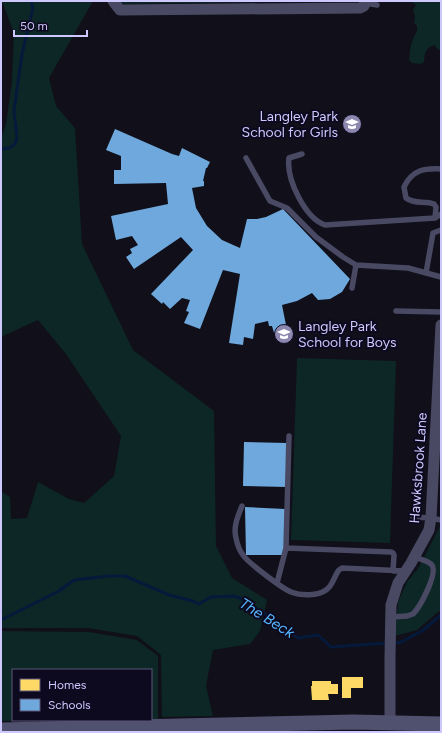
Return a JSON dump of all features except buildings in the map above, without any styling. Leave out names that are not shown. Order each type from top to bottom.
[{"type":"main road","points":[[1,730],[165,730],[373,727],[390,723],[441,724]]},
{"type":"street","points":[[113,1],[120,10],[360,8],[370,3]]},
{"type":"street","name":"Hawksbrook Lane","points":[[390,723],[390,632],[392,605],[398,583],[436,519],[441,325]]},
{"type":"lane","points":[[302,154],[289,158],[290,170],[297,193],[312,218],[318,223],[325,225],[435,218],[441,214]]},
{"type":"lane","points":[[246,158],[270,201],[287,208],[316,237],[343,258],[356,265],[401,267],[441,277]]},
{"type":"lane","points":[[435,218],[436,208],[434,204],[430,202],[410,201],[406,198],[404,187],[410,178],[422,169],[441,168]]},
{"type":"lane","points":[[426,273],[433,233],[441,230]]},
{"type":"lane","points":[[352,288],[356,265]]},
{"type":"lane","points":[[396,311],[441,312]]},
{"type":"lane","points":[[277,583],[286,548],[289,436]]},
{"type":"lane","points":[[242,506],[235,529],[242,555],[277,583],[291,592],[301,595],[321,593],[328,590],[332,585],[337,572],[342,568],[405,572]]},
{"type":"lane","points":[[413,517],[436,519]]},
{"type":"lane","points":[[286,548],[391,552],[394,556],[393,571]]},
{"type":"lane","points":[[391,617],[413,614],[429,587],[434,570],[431,565],[414,557]]},
{"type":"green space","points":[[2,1],[93,1],[49,78],[56,106],[75,128],[82,244],[133,350],[214,411],[216,546],[232,578],[267,600],[260,631],[250,644],[213,650],[206,686],[213,716],[162,717],[161,655],[137,636],[88,628],[1,628],[1,491],[10,497],[11,519],[27,518],[38,482],[69,499],[84,503],[114,476],[121,436],[66,354],[38,320],[1,337],[1,138],[6,124],[12,81],[14,33]]},
{"type":"green space","points":[[114,1],[348,1],[116,4]]},
{"type":"green space","points":[[410,1],[441,1],[441,51],[436,48],[435,45],[427,49],[424,62],[421,64],[412,63],[409,60],[410,48],[417,31],[417,26],[414,23],[415,16],[413,10],[416,5]]},
{"type":"green space","points":[[297,358],[396,361],[390,543],[291,540]]},
{"type":"green space","points":[[441,515],[441,611],[417,630],[395,636],[398,602],[407,582],[419,567],[440,526]]},
{"type":"green space","points":[[1,631],[89,632],[137,640],[158,656],[158,719],[152,719],[152,669],[12,669],[12,721],[1,721]]},
{"type":"waterway","points":[[1,149],[9,148],[14,145],[17,139],[14,111],[22,54],[33,8],[31,1]]},
{"type":"waterway","name":"The Beck","points":[[1,620],[59,591],[74,580],[109,576],[125,576],[169,595],[199,604],[211,597],[233,596],[240,598],[276,621],[298,638],[318,635],[331,647],[388,643]]},
{"type":"waterway","name":"The Beck","points":[[394,643],[401,642],[422,631],[441,615]]},
{"type":"place","name":"Langley Park School for Girls","points":[[352,124]]},
{"type":"place","name":"Langley Park School for Boys","points":[[284,334]]}]
